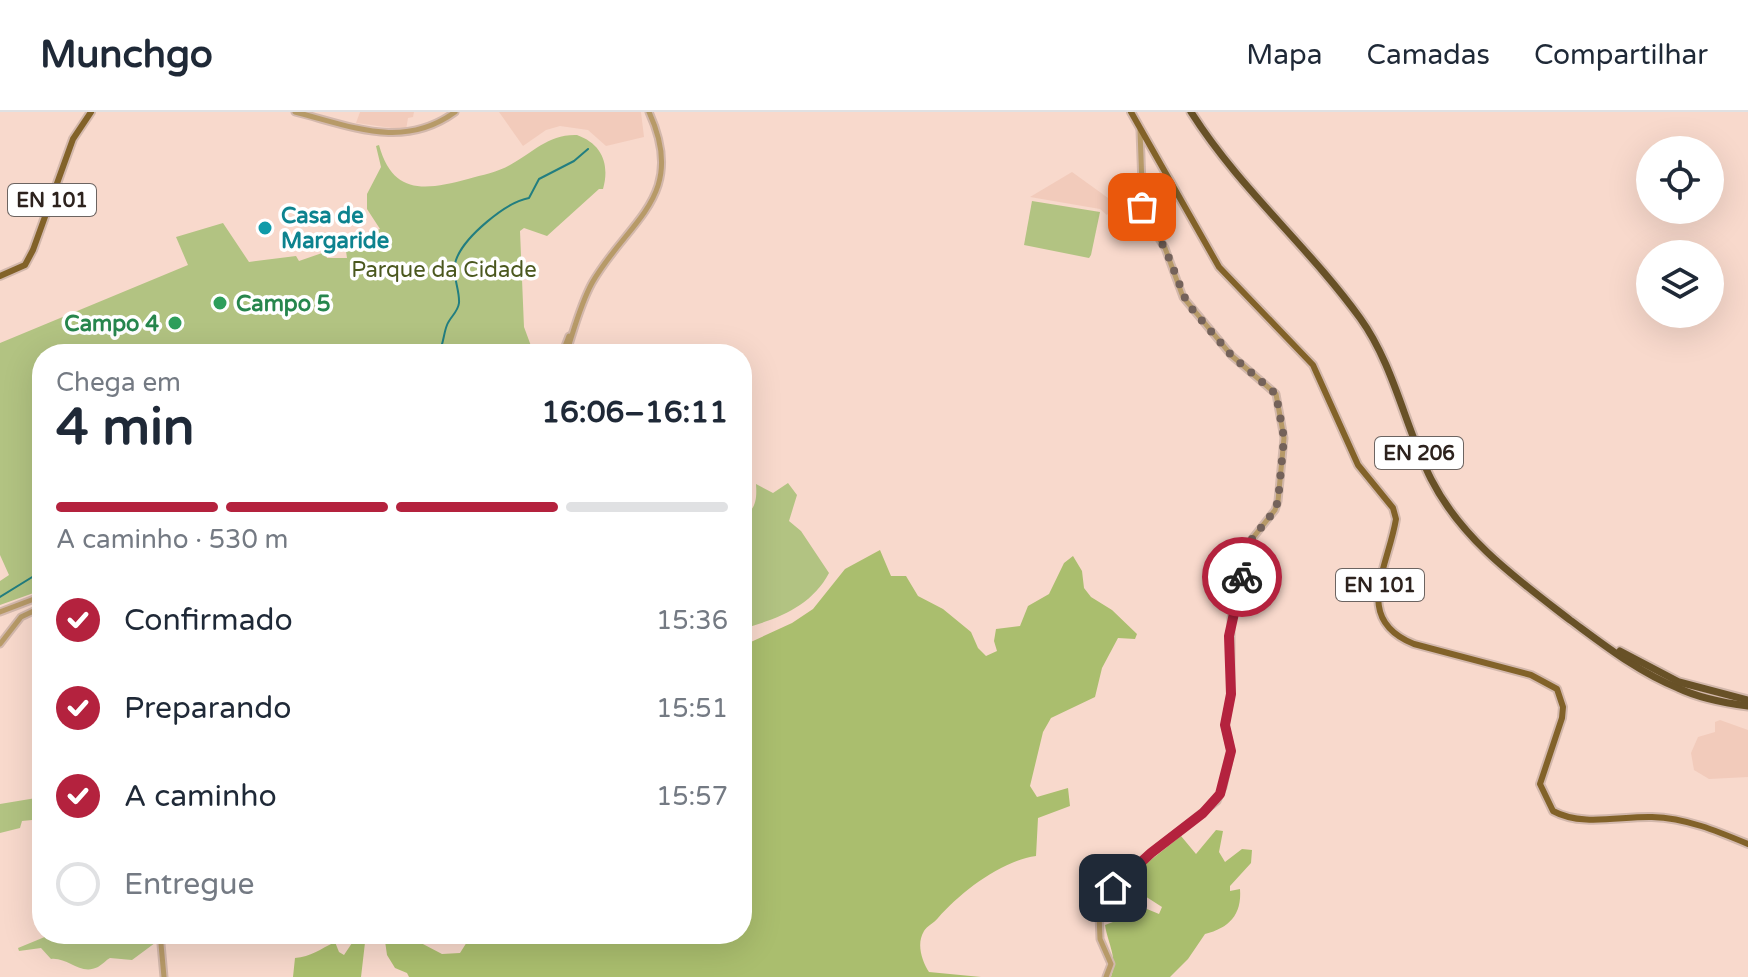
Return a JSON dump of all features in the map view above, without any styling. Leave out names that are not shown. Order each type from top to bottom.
[{"type":"highway","name":"EN 206","points":[[1194,112],[1253,191],[1365,316],[1384,350],[1437,483],[1461,518],[1488,549],[1529,584],[1624,654],[1679,682],[1748,706]]},
{"type":"highway","name":"EN 206","points":[[1734,701],[1748,700]]},
{"type":"main road","name":"EN 101","points":[[0,276],[25,265],[73,139],[91,112]]},
{"type":"main road","name":"EN 101","points":[[1131,112],[1146,144],[1219,267],[1313,365],[1358,465],[1393,508],[1395,529],[1377,601],[1379,616],[1385,627],[1396,637],[1414,644],[1531,675],[1557,689],[1563,707],[1562,718],[1540,784],[1553,811],[1570,818],[1671,819],[1701,826],[1748,844]]},
{"type":"street","points":[[295,112],[367,130],[398,134],[429,127],[455,112]]},
{"type":"street","points":[[568,344],[583,302],[604,265],[642,220],[656,192],[661,162],[660,142],[649,112]]},
{"type":"street","points":[[1106,977],[1111,964],[1100,939],[1099,914],[1103,902],[1113,888],[1151,853],[1217,801],[1223,787],[1231,751],[1225,725],[1231,694],[1231,618],[1252,539],[1275,510],[1278,501],[1284,438],[1276,394],[1232,356],[1183,297],[1165,248],[1143,213],[1140,129]]},
{"type":"street","points":[[1140,154],[1146,144]]},
{"type":"street","points":[[0,612],[32,600]]},
{"type":"street","points":[[1,642],[21,617],[32,612]]},
{"type":"street","points":[[161,944],[164,977]]},
{"type":"shaded area","points":[[360,112],[414,112],[413,117],[408,118],[406,130],[356,123]]},
{"type":"shaded area","points":[[499,112],[641,112],[644,137],[606,146],[588,130],[560,126],[546,130],[523,146]]},
{"type":"shaded area","points":[[1072,172],[1115,203],[1107,215],[1100,209],[1030,197]]},
{"type":"shaded area","points":[[1720,720],[1748,730],[1748,777],[1709,779],[1694,770],[1691,753],[1698,737],[1715,732],[1715,722]]},
{"type":"green space","name":"Parque da Cidade","points":[[567,135],[586,139],[598,149],[604,163],[605,180],[603,189],[599,189],[547,236],[524,228],[520,231],[524,327],[530,344],[32,344],[32,594],[0,605],[0,581],[9,575],[0,555],[0,343],[188,265],[176,237],[223,223],[249,262],[296,256],[299,261],[325,252],[327,258],[347,258],[346,251],[361,246],[358,238],[380,229],[367,209],[367,194],[381,167],[376,146],[379,145],[385,162],[402,181],[425,187],[495,171],[549,141]]},
{"type":"green space","points":[[1032,201],[1100,212],[1089,258],[1024,245]]},
{"type":"green space","points":[[788,483],[797,495],[789,521],[801,531],[829,573],[822,585],[803,603],[780,616],[752,626],[752,508],[756,484],[773,493]]},
{"type":"green space","points":[[880,550],[891,576],[906,576],[918,596],[943,609],[971,632],[978,648],[986,656],[997,651],[994,641],[996,629],[1020,626],[1028,606],[1049,594],[1064,563],[1073,556],[1082,571],[1084,588],[1091,597],[1112,610],[1137,634],[1135,639],[1118,638],[1102,668],[1095,697],[1051,718],[1043,732],[1030,786],[1037,797],[1068,788],[1070,806],[1038,818],[1036,856],[1009,864],[982,879],[925,929],[920,941],[921,952],[929,972],[981,977],[409,977],[395,968],[387,955],[385,944],[423,944],[442,954],[460,953],[466,944],[752,944],[752,641],[792,623],[813,609],[845,569]]},
{"type":"green space","points":[[32,799],[32,820],[22,821],[20,828],[0,833],[0,804]]},
{"type":"green space","points":[[1216,830],[1223,831],[1219,852],[1225,862],[1242,849],[1252,850],[1251,863],[1230,886],[1230,891],[1240,889],[1239,906],[1232,919],[1221,928],[1205,934],[1188,959],[1170,977],[1111,977],[1113,957],[1105,925],[1147,909],[1159,914],[1162,907],[1134,889],[1132,875],[1181,836],[1196,854]]},
{"type":"green space","points":[[32,942],[154,944],[132,960],[110,958],[92,969],[51,959],[41,948],[19,951],[18,948]]},
{"type":"green space","points":[[331,944],[336,944],[344,955],[351,944],[365,944],[361,977],[293,977],[295,958]]},
{"type":"waterway","points":[[442,344],[447,325],[458,306],[455,265],[460,251],[498,213],[529,198],[539,179],[574,161],[588,149]]},
{"type":"waterway","points":[[0,597],[32,577]]},
{"type":"way so far","points":[[1142,207],[1144,218],[1165,248],[1187,303],[1232,356],[1276,394],[1284,438],[1278,501],[1275,510],[1256,530],[1242,577]]},
{"type":"place","name":"Casa de Margaride","points":[[265,228]]},
{"type":"place","name":"Campo 5","points":[[220,303]]},
{"type":"place","name":"Campo 4","points":[[175,323]]},
{"type":"route","points":[[1113,888],[1151,853],[1217,801],[1223,787],[1231,751],[1225,725],[1232,684],[1229,636],[1242,577]]}]
